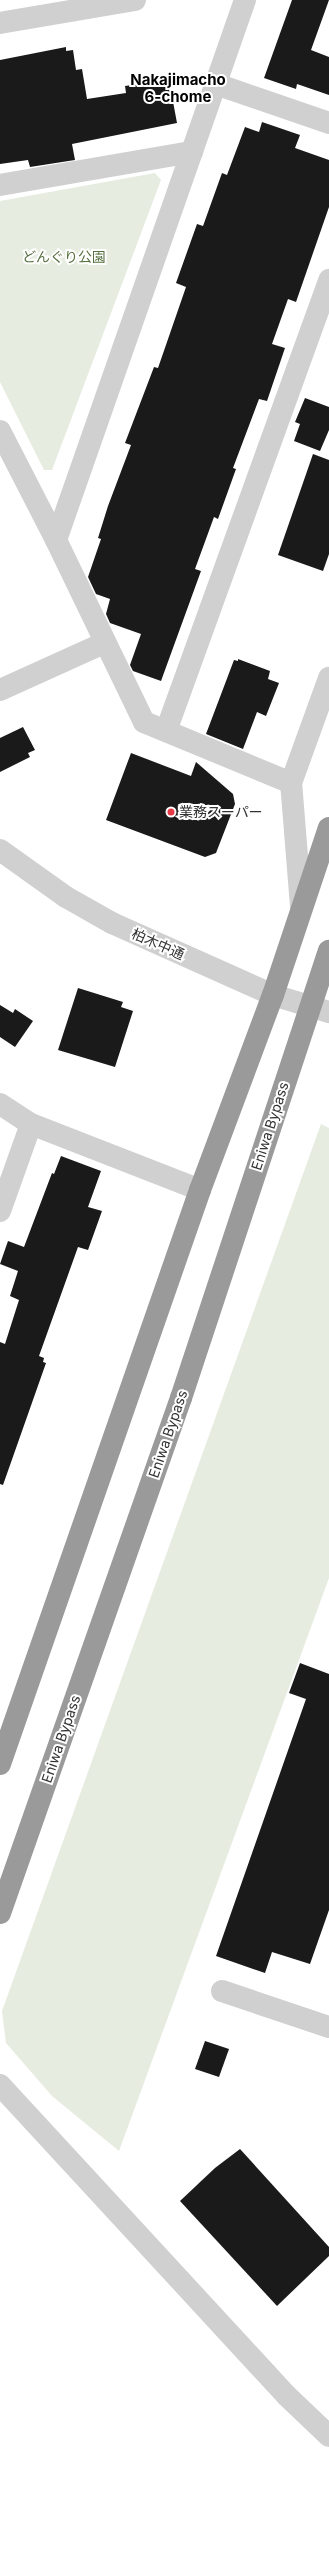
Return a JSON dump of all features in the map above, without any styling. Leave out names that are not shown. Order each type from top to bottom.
[{"type":"highway","points":[[0,1764],[200,1190],[273,995],[301,906],[329,828]]},
{"type":"highway","name":"Eniwa Bypass","points":[[0,1913],[181,1398],[320,1009],[329,951]]},
{"type":"street","points":[[0,23],[135,0]]},
{"type":"street","points":[[56,540],[245,0]]},
{"type":"street","points":[[216,84],[329,123]]},
{"type":"street","points":[[0,185],[192,152]]},
{"type":"street","points":[[166,731],[329,280]]},
{"type":"street","points":[[0,431],[56,540],[104,643],[144,722],[291,783]]},
{"type":"street","points":[[0,690],[104,643]]},
{"type":"street","points":[[301,906],[291,783],[329,678]]},
{"type":"street","name":"柏木中通","points":[[0,850],[66,897],[112,923],[273,995],[320,1009]]},
{"type":"street","points":[[0,1104],[31,1124],[200,1190]]},
{"type":"street","points":[[0,1211],[31,1124]]},
{"type":"street","points":[[222,1991],[329,2027]]},
{"type":"street","points":[[0,2085],[287,2396],[329,2436]]},
{"type":"green space","name":"どんぐり公園","points":[[155,173],[161,180],[52,470],[44,470],[0,382],[0,201]]},
{"type":"green space","points":[[321,1124],[329,1128],[329,1578],[119,2151],[52,2096],[6,2043],[2,2011]]},
{"type":"building","points":[[292,0],[329,0],[311,50],[329,57],[329,95],[297,84],[296,89],[264,78]]},
{"type":"building","points":[[66,47],[66,51],[73,50],[76,70],[82,69],[87,99],[126,93],[125,86],[169,80],[177,123],[72,144],[75,160],[30,167],[28,160],[0,164],[0,60]]},
{"type":"building","points":[[262,122],[300,135],[295,148],[329,160],[329,207],[296,302],[288,299],[272,344],[285,348],[267,401],[259,399],[233,468],[236,469],[218,519],[214,517],[195,569],[201,571],[161,681],[133,671],[130,665],[141,634],[110,623],[106,614],[110,599],[96,594],[88,577],[101,539],[98,538],[108,506],[131,445],[125,443],[154,367],[158,368],[186,287],[176,283],[197,224],[203,226],[222,173],[227,175],[245,127],[259,132]]},
{"type":"building","points":[[305,398],[329,407],[329,430],[320,451],[294,441],[300,424],[295,422]]},
{"type":"building","points":[[313,454],[329,460],[329,554],[323,571],[278,555]]},
{"type":"building","points":[[238,659],[270,671],[268,679],[279,683],[266,716],[257,712],[243,749],[206,734],[234,660],[238,661]]},
{"type":"building","points":[[23,727],[35,750],[28,753],[30,757],[0,772],[0,738]]},
{"type":"building","name":"業務スーパー","points":[[131,753],[191,776],[196,762],[233,794],[235,804],[216,853],[205,857],[106,820]]},
{"type":"building","points":[[78,988],[123,1002],[121,1007],[133,1011],[115,1067],[58,1050]]},
{"type":"building","points":[[0,1005],[13,1013],[15,1009],[33,1021],[15,1047],[0,1037]]},
{"type":"building","points":[[61,1156],[101,1171],[88,1207],[102,1211],[88,1250],[78,1247],[39,1356],[44,1358],[43,1362],[46,1363],[3,1485],[0,1484],[0,1342],[5,1344],[19,1300],[10,1296],[18,1271],[0,1264],[8,1241],[24,1247],[52,1173],[54,1174]]},
{"type":"building","points":[[300,1663],[329,1674],[329,1910],[310,1964],[272,1952],[265,1973],[216,1956],[306,1699],[289,1693]]},
{"type":"building","points":[[205,2041],[229,2049],[219,2077],[195,2069]]},
{"type":"building","points":[[240,2149],[329,2247],[329,2256],[277,2306],[180,2201],[215,2168]]},
{"type":"place","name":"業務スーパー","points":[[171,812]]},
{"type":"district","name":"Nakajimacho 6-chome","points":[[178,88]]}]
